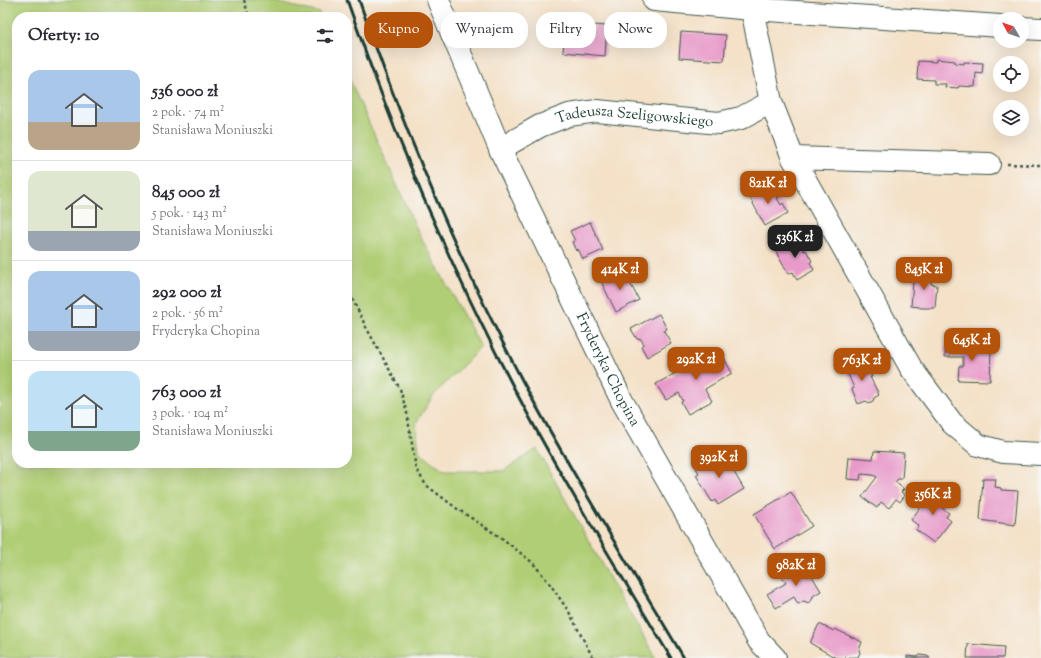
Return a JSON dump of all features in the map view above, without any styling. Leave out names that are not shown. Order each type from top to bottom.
[{"type":"street","name":"Fryderyka Chopina","points":[[438,0],[500,149],[622,401],[759,641],[775,658]]},
{"type":"street","points":[[654,0],[753,5],[993,25]]},
{"type":"street","points":[[753,5],[771,102],[793,158],[911,368],[952,423],[978,445],[1003,452],[1041,454]]},
{"type":"street","points":[[1029,28],[1041,29]]},
{"type":"street","name":"Tadeusza Szeligowskiego","points":[[500,149],[540,126],[569,115],[597,111],[718,122],[741,118],[771,102]]},
{"type":"street","points":[[793,158],[989,164]]},
{"type":"path","points":[[244,0],[248,12]]},
{"type":"path","points":[[989,164],[1041,165]]},
{"type":"path","points":[[352,298],[400,389],[407,413],[416,469],[426,484],[456,508],[503,539],[533,563],[550,584],[569,612],[593,658]]},
{"type":"green space","points":[[0,0],[267,0],[316,12],[12,12],[12,468],[352,468],[352,85],[420,236],[481,347],[433,396],[416,423],[419,452],[444,471],[503,471],[537,449],[656,658],[0,658]]},
{"type":"building","points":[[596,25],[604,26],[605,56],[563,52],[563,48],[596,48]]},
{"type":"building","points":[[681,32],[726,35],[724,61],[679,58]]},
{"type":"building","points":[[936,59],[955,61],[955,63],[964,64],[964,62],[983,63],[982,74],[976,73],[975,87],[945,87],[946,84],[934,84],[934,80],[917,79],[918,61],[936,62]]},
{"type":"building","points":[[771,184],[779,197],[777,198],[781,205],[783,203],[788,213],[765,226],[749,196]]},
{"type":"building","points":[[590,222],[603,250],[583,259],[578,249],[576,251],[572,242],[575,241],[570,231]]},
{"type":"building","points":[[796,238],[804,251],[806,250],[812,261],[810,262],[814,270],[797,280],[793,272],[788,274],[775,250],[784,243]]},
{"type":"building","points":[[623,270],[639,300],[616,312],[601,281]]},
{"type":"building","points":[[914,271],[932,273],[931,284],[937,285],[935,308],[911,306]]},
{"type":"building","points":[[659,314],[667,329],[664,331],[671,343],[647,357],[641,346],[644,344],[640,338],[637,339],[631,329]]},
{"type":"building","points":[[946,344],[991,347],[990,381],[958,380],[959,366],[963,366],[963,357],[945,357]]},
{"type":"building","points":[[719,349],[732,373],[705,389],[712,401],[688,414],[681,402],[683,401],[679,393],[666,400],[656,384]]},
{"type":"building","points":[[863,359],[867,370],[869,369],[872,377],[870,377],[879,395],[869,403],[866,401],[858,404],[852,389],[854,388],[845,367]]},
{"type":"building","points":[[874,451],[904,453],[902,479],[898,479],[895,482],[904,489],[901,492],[905,495],[900,502],[896,499],[889,508],[881,502],[877,508],[862,497],[877,477],[873,475],[861,474],[860,480],[847,479],[849,457],[873,459]]},
{"type":"building","points":[[722,452],[744,489],[718,505],[715,500],[712,502],[696,475],[699,473],[696,468]]},
{"type":"building","points":[[983,479],[996,479],[995,487],[1001,488],[1001,490],[1018,491],[1015,525],[980,520]]},
{"type":"building","points":[[935,487],[950,498],[942,508],[949,513],[946,517],[951,521],[934,543],[916,530],[919,526],[911,520]]},
{"type":"building","points":[[791,492],[812,526],[775,549],[754,514]]},
{"type":"building","points":[[804,563],[821,591],[813,596],[812,600],[808,603],[804,601],[798,604],[794,597],[776,608],[767,594],[786,583],[781,576],[792,570],[792,565]]},
{"type":"building","points":[[819,624],[834,631],[835,629],[862,642],[858,657],[836,658],[810,643]]},
{"type":"building","points":[[968,644],[1004,647],[1003,658],[967,658]]},
{"type":"building","points":[[920,655],[930,658],[907,658],[907,656],[917,657]]},
{"type":"railway","points":[[347,0],[351,12]]},
{"type":"railway","points":[[359,0],[413,145],[454,240],[498,334],[561,451],[684,658]]},
{"type":"railway","points":[[352,14],[408,162],[479,320],[532,422],[566,482],[671,658]]}]
